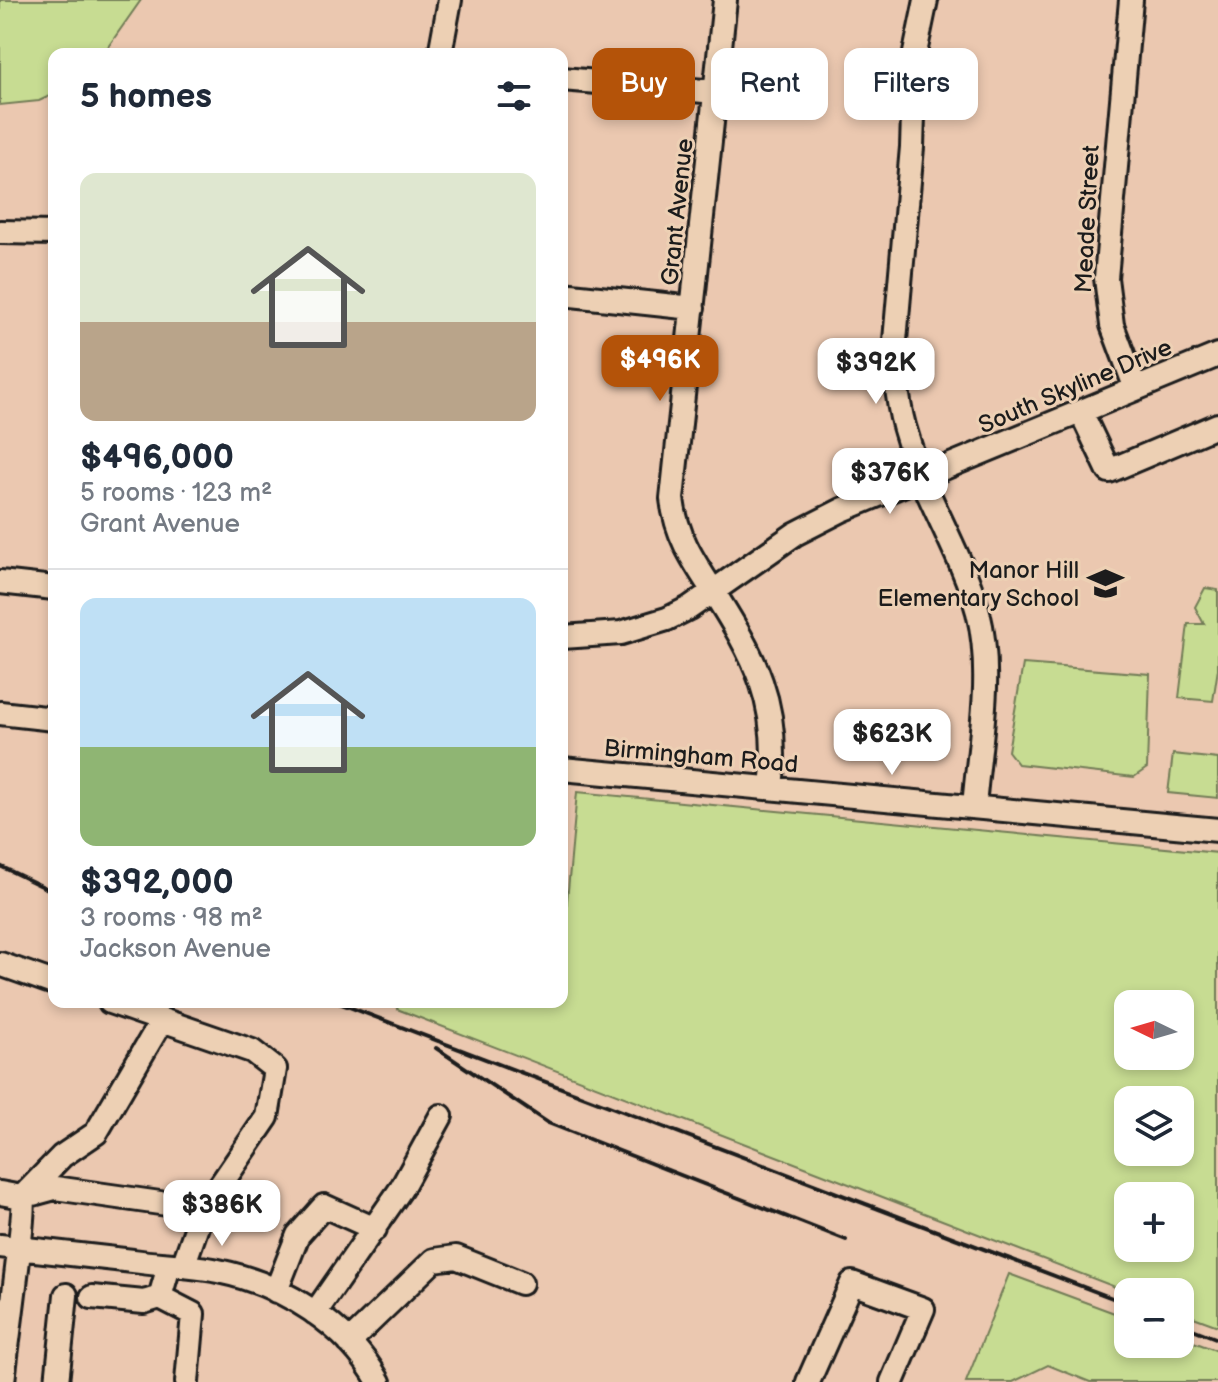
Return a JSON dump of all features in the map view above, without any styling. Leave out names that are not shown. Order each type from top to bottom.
[{"type":"street","points":[[441,48],[450,0]]},
{"type":"street","name":"Grant Avenue","points":[[720,48],[725,0]]},
{"type":"street","points":[[926,0],[915,53],[912,147],[894,352],[900,410],[923,477],[970,590],[982,635],[985,681],[974,807]]},
{"type":"street","name":"Meade Street","points":[[1131,0],[1106,278],[1112,325],[1136,389]]},
{"type":"street","points":[[568,80],[711,92]]},
{"type":"street","name":"Grant Avenue","points":[[713,120],[672,499],[680,536],[752,653],[765,688],[774,743],[771,788]]},
{"type":"street","points":[[0,232],[48,233]]},
{"type":"street","points":[[568,295],[693,308]]},
{"type":"street","name":"South Skyline Drive","points":[[568,637],[597,636],[644,627],[689,608],[795,534],[923,477],[1218,355]]},
{"type":"street","points":[[1081,412],[1109,471],[1218,425]]},
{"type":"street","points":[[0,582],[48,581]]},
{"type":"street","points":[[0,713],[48,718]]},
{"type":"street","name":"Birmingham Road","points":[[568,770],[1218,830]]},
{"type":"street","points":[[0,964],[48,981]]},
{"type":"street","points":[[127,1008],[252,1051],[275,1069],[267,1117],[202,1212],[160,1297]]},
{"type":"street","points":[[11,1195],[96,1133],[162,1020]]},
{"type":"street","points":[[315,1313],[375,1229],[441,1116]]},
{"type":"street","points":[[11,1195],[55,1188],[202,1212]]},
{"type":"street","points":[[2,1374],[8,1247],[26,1205],[11,1195]]},
{"type":"street","points":[[276,1291],[298,1235],[324,1206],[375,1229]]},
{"type":"street","points":[[8,1247],[220,1271],[276,1291],[315,1313],[349,1342],[379,1382]]},
{"type":"street","points":[[349,1342],[434,1260],[456,1257],[521,1283]]},
{"type":"street","points":[[808,1382],[852,1283],[923,1309],[892,1382]]},
{"type":"street","points":[[57,1382],[66,1295]]},
{"type":"street","points":[[92,1297],[144,1302],[160,1297],[193,1314],[187,1382]]},
{"type":"green space","points":[[0,0],[141,0],[107,48],[48,48],[48,97],[39,101],[0,105]]},
{"type":"green space","points":[[1205,588],[1218,590],[1218,669],[1213,701],[1179,698],[1188,624],[1204,624],[1195,607]]},
{"type":"green space","points":[[1023,664],[1150,674],[1147,768],[1134,777],[1018,764],[1008,751]]},
{"type":"green space","points":[[1173,754],[1218,759],[1218,798],[1168,793]]},
{"type":"green space","points":[[577,792],[1218,853],[1218,1326],[1194,1317],[1194,1278],[1114,1278],[1114,1287],[397,1008],[568,1008],[568,890]]},
{"type":"green space","points":[[1009,1274],[1114,1313],[1114,1358],[1194,1358],[1194,1342],[1218,1351],[1218,1382],[1090,1382],[1048,1365],[1013,1382],[966,1382]]},
{"type":"railway","points":[[0,866],[48,889]]},
{"type":"railway","points":[[352,1008],[1114,1299]]},
{"type":"railway","points":[[436,1048],[548,1123],[846,1240]]},
{"type":"railway","points":[[1194,1330],[1218,1339]]},
{"type":"place","name":"Manor Hill Elementary School","points":[[1105,584]]}]
